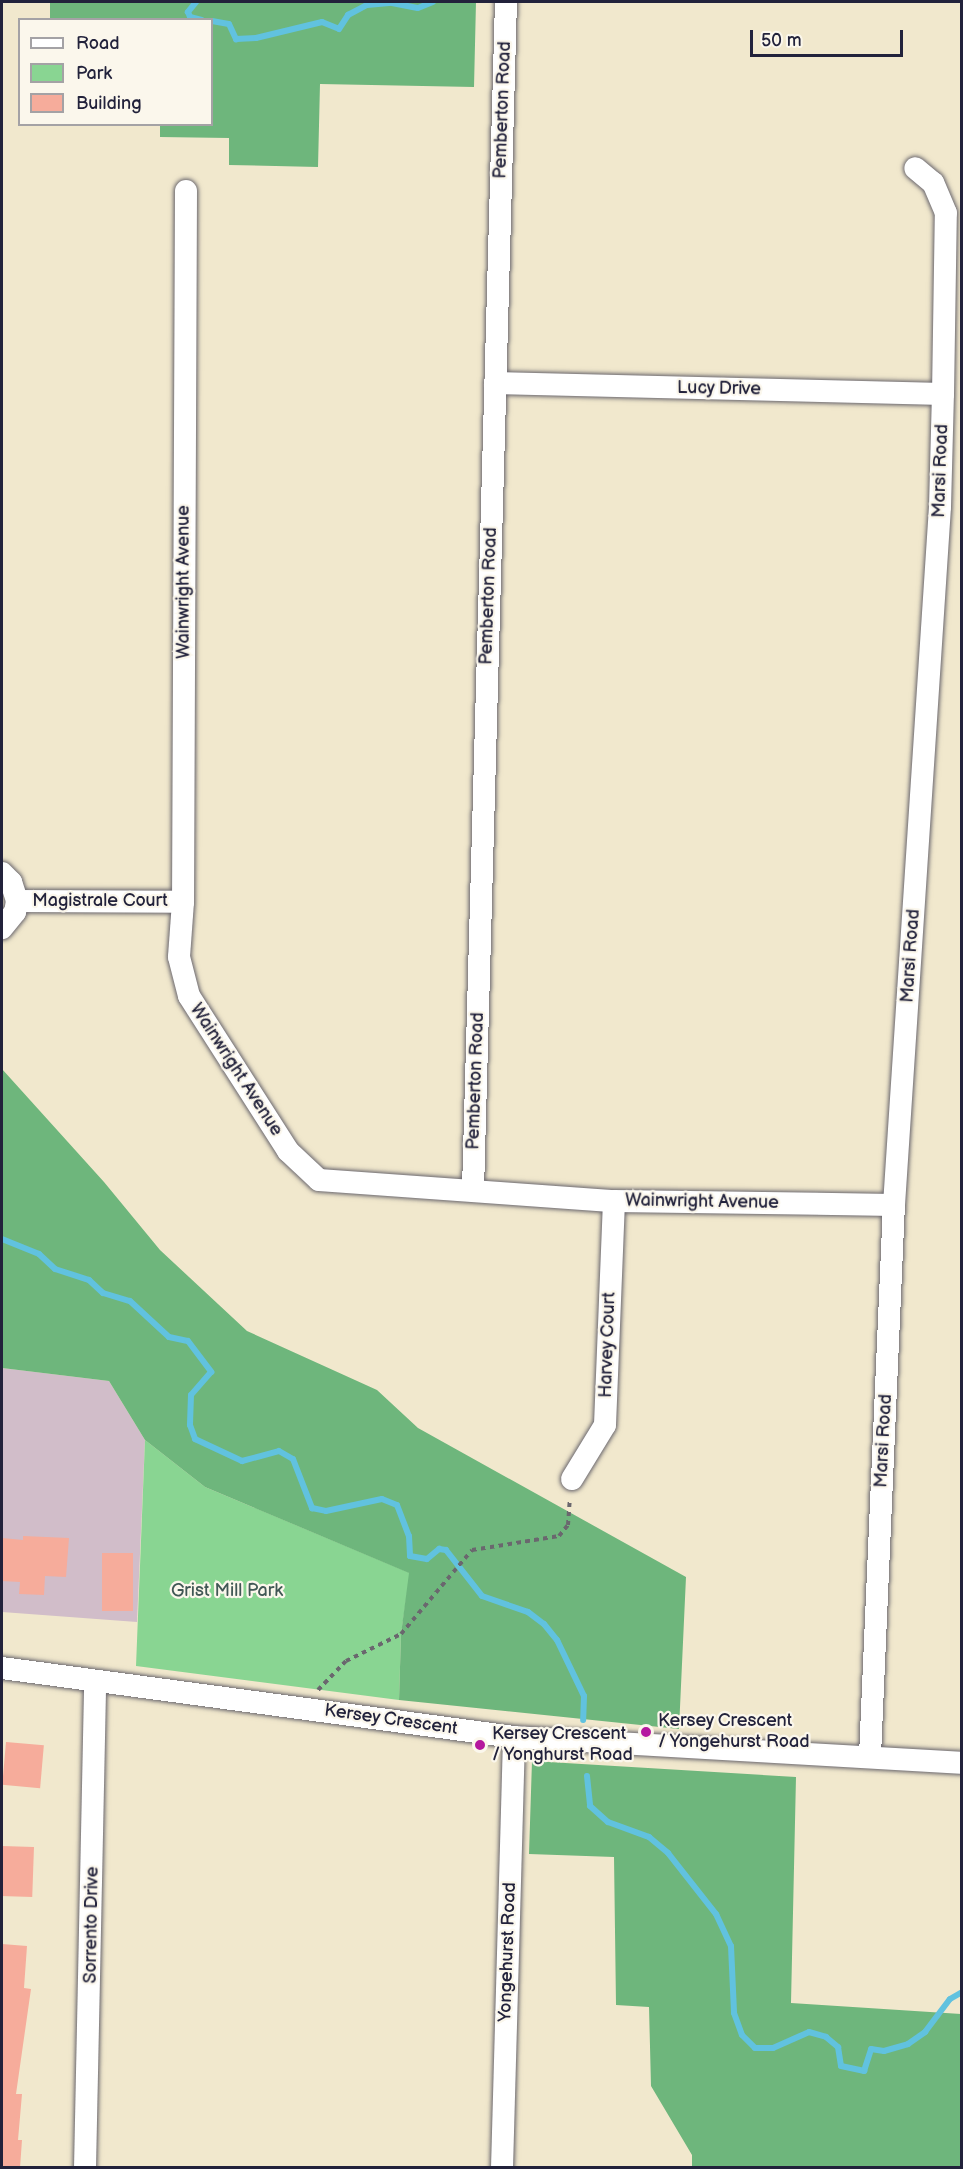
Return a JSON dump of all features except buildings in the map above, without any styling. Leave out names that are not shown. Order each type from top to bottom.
[{"type":"street","name":"Pemberton Road","points":[[473,1190],[506,2]]},
{"type":"street","name":"Marsi Road","points":[[870,1756],[894,1205],[940,507],[946,213],[933,183],[915,168]]},
{"type":"street","name":"Wainwright Avenue","points":[[186,191],[183,902],[179,957],[189,996],[288,1151],[319,1180],[614,1201],[894,1205]]},
{"type":"street","name":"Lucy Drive","points":[[495,383],[943,394]]},
{"type":"street","name":"Magistrale Court","points":[[2,873],[11,882],[17,901],[10,922],[2,928]]},
{"type":"street","name":"Magistrale Court","points":[[17,901],[183,902]]},
{"type":"street","name":"Harvey Court","points":[[572,1479],[605,1425],[614,1201]]},
{"type":"street","name":"Kersey Crescent","points":[[2,1668],[514,1737],[962,1763]]},
{"type":"street","name":"Sorrento Drive","points":[[85,2168],[95,1682]]},
{"type":"street","name":"Yongehurst Road","points":[[502,2168],[514,1737]]},
{"type":"path","points":[[317,1691],[346,1661],[401,1634],[466,1556],[497,1544],[559,1536],[568,1525],[572,1479]]},
{"type":"shaded area","points":[[2,1368],[109,1381],[145,1440],[137,1622],[2,1612]]},
{"type":"green space","points":[[50,2],[476,2],[474,87],[320,84],[318,167],[229,165],[229,138],[160,137],[160,126],[213,126],[213,18],[50,18]]},
{"type":"green space","points":[[2,1069],[104,1182],[160,1250],[247,1331],[377,1390],[418,1428],[686,1577],[679,1729],[399,1700],[401,1634],[409,1573],[205,1487],[145,1440],[109,1381],[2,1368]]},
{"type":"green space","name":"Grist Mill Park","points":[[145,1440],[205,1487],[410,1573],[401,1634],[399,1700],[136,1666]]},
{"type":"green space","points":[[532,1761],[796,1777],[791,2003],[961,2014],[961,2167],[692,2167],[692,2155],[651,2086],[649,2007],[616,2005],[614,1857],[529,1854]]},
{"type":"waterway","points":[[194,18],[190,17],[188,12],[196,2]]},
{"type":"waterway","points":[[213,21],[229,24],[236,39],[256,38],[322,22],[339,29],[348,15],[367,5],[392,3],[418,8],[433,2]]},
{"type":"waterway","points":[[2,1239],[39,1254],[55,1269],[89,1280],[103,1293],[130,1301],[169,1337],[188,1341],[211,1372],[191,1395],[190,1425],[195,1439],[242,1461],[279,1451],[293,1459],[312,1508],[326,1511],[382,1499],[397,1505],[409,1536],[410,1556],[427,1559],[439,1549],[446,1550],[482,1596],[528,1612],[544,1624],[557,1640],[584,1696],[583,1720]]},
{"type":"waterway","points":[[587,1776],[590,1806],[608,1822],[649,1837],[668,1853],[716,1914],[731,1946],[734,2013],[742,2035],[755,2048],[773,2048],[809,2032],[826,2037],[838,2047],[841,2066],[864,2071],[871,2049],[884,2051],[908,2044],[925,2032],[950,1999],[962,1992]]},
{"type":"place","name":"Kersey Crescent / Yongehurst Road","points":[[646,1732]]},
{"type":"place","name":"Kersey Crescent / Yonghurst Road","points":[[480,1745]]}]
